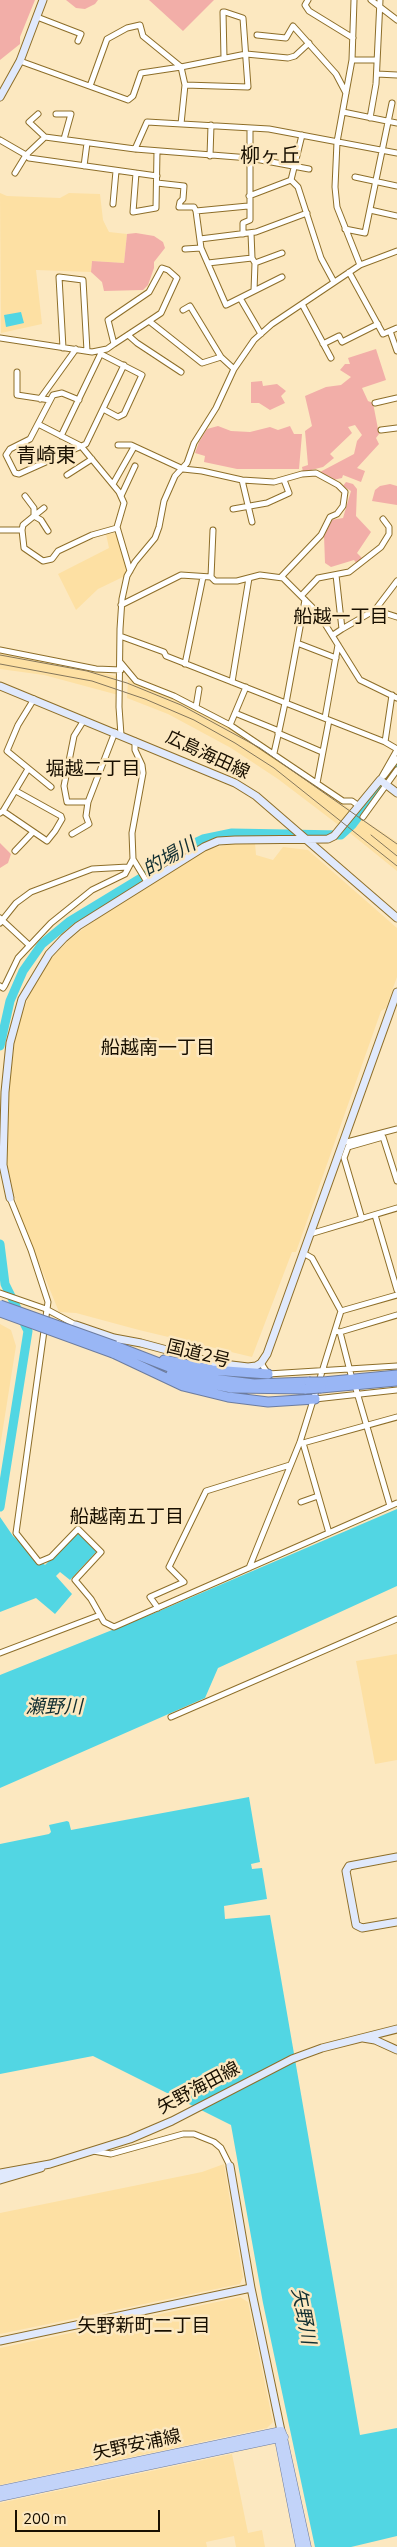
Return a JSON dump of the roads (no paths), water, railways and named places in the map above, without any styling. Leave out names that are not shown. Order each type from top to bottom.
[{"type":"highway","points":[[0,1305],[114,1350]]},
{"type":"highway","points":[[0,1312],[137,1358],[212,1370],[268,1374]]},
{"type":"highway","points":[[137,1358],[183,1386],[228,1397],[268,1402],[315,1400]]},
{"type":"highway","name":"国道2号","points":[[137,1358],[191,1380],[211,1385],[252,1389],[397,1381]]},
{"type":"highway","name":"国道2号","points":[[322,1385],[397,1375]]},
{"type":"main road","name":"矢野安浦線","points":[[0,2490],[281,2435]]},
{"type":"main road","name":"矢野安浦線","points":[[0,2497],[281,2435]]},
{"type":"main road","points":[[281,2435],[300,2547]]},
{"type":"main road","points":[[281,2435],[307,2547]]},
{"type":"street","points":[[0,97],[20,61],[42,0]]},
{"type":"street","points":[[308,0],[305,4],[309,11],[353,38]]},
{"type":"street","points":[[354,0],[352,60],[337,142],[335,187],[337,207],[344,229],[360,265]]},
{"type":"street","points":[[371,0],[397,20]]},
{"type":"street","points":[[370,118],[377,74],[380,0]]},
{"type":"street","points":[[185,85],[248,87],[243,18],[241,15],[223,12],[224,58]]},
{"type":"street","points":[[37,17],[81,34],[78,41]]},
{"type":"street","points":[[90,86],[107,39],[127,28],[140,25],[143,36],[182,68],[185,85],[181,124]]},
{"type":"street","points":[[257,35],[286,38],[293,26],[336,74],[347,94]]},
{"type":"street","points":[[20,61],[128,100],[133,96],[141,73],[182,68],[246,54],[288,58],[295,56],[309,43]]},
{"type":"street","points":[[352,60],[377,60]]},
{"type":"street","points":[[377,74],[397,75]]},
{"type":"street","points":[[344,229],[365,233],[392,103]]},
{"type":"street","points":[[343,112],[397,123]]},
{"type":"street","points":[[38,114],[29,122],[45,137],[135,149],[250,158],[309,169]]},
{"type":"street","points":[[56,114],[71,114],[64,139]]},
{"type":"street","points":[[135,149],[147,122],[250,128],[302,135],[397,153]]},
{"type":"street","points":[[210,156],[211,125]]},
{"type":"street","points":[[243,234],[243,223],[250,220],[248,206],[250,128]]},
{"type":"street","points":[[291,180],[302,135]]},
{"type":"street","points":[[15,173],[26,155],[45,137]]},
{"type":"street","points":[[0,140],[29,158],[157,176]]},
{"type":"street","points":[[84,166],[87,143]]},
{"type":"street","points":[[136,173],[133,212],[156,208],[158,151]]},
{"type":"street","points":[[113,204],[116,171]]},
{"type":"street","points":[[355,177],[397,186]]},
{"type":"street","points":[[249,196],[291,180]]},
{"type":"street","points":[[291,180],[298,187],[321,258],[334,282]]},
{"type":"street","points":[[157,183],[184,186],[183,198],[179,207],[194,207],[196,210],[248,206]]},
{"type":"street","points":[[196,210],[201,248],[226,305],[282,278]]},
{"type":"street","points":[[370,210],[397,216]]},
{"type":"street","points":[[200,239],[251,233],[307,213]]},
{"type":"street","points":[[251,233],[254,291]]},
{"type":"street","points":[[185,249],[201,248]]},
{"type":"street","points":[[72,834],[87,827],[88,802],[118,734],[121,670],[121,605],[130,571],[155,538],[160,527],[164,501],[175,476],[188,463],[194,443],[216,408],[234,369],[261,334],[302,304],[360,265],[396,252]]},
{"type":"street","points":[[208,263],[253,260],[282,253]]},
{"type":"street","points":[[61,436],[100,353],[114,344],[128,335],[161,313],[177,278],[162,268],[148,292],[108,320],[114,344]]},
{"type":"street","points":[[349,272],[383,334],[397,328]]},
{"type":"street","points":[[63,348],[59,277],[83,280],[87,351]]},
{"type":"street","points":[[240,298],[261,334]]},
{"type":"street","points":[[302,304],[331,358]]},
{"type":"street","points":[[183,310],[190,306],[220,357],[234,369]]},
{"type":"street","points":[[149,321],[202,363],[220,357]]},
{"type":"street","points":[[323,344],[339,336],[342,342],[378,324]]},
{"type":"street","points":[[390,331],[397,351]]},
{"type":"street","points":[[128,335],[181,372]]},
{"type":"street","points":[[0,338],[100,353],[142,374],[124,414],[118,416],[103,409]]},
{"type":"street","points":[[40,399],[76,349]]},
{"type":"street","points":[[79,400],[62,393],[53,394],[30,439],[10,449],[6,455],[15,473],[19,474],[86,444],[124,366]]},
{"type":"street","points":[[17,372],[16,395],[50,400]]},
{"type":"street","points":[[375,403],[397,398]]},
{"type":"street","points":[[38,424],[81,446],[121,496],[124,503],[118,528],[130,571]]},
{"type":"street","points":[[381,430],[397,428]]},
{"type":"street","points":[[118,445],[134,446],[183,469],[202,471],[242,480],[274,482],[302,474],[316,473],[338,484],[344,492],[343,506],[337,514],[330,517],[320,535],[281,578]]},
{"type":"street","points":[[112,484],[134,446]]},
{"type":"street","points":[[67,475],[92,459]]},
{"type":"street","points":[[121,496],[135,466]]},
{"type":"street","points":[[242,480],[252,522]]},
{"type":"street","points":[[233,509],[267,503],[289,493],[284,480]]},
{"type":"street","points":[[25,496],[34,508],[34,516]]},
{"type":"street","points":[[44,508],[23,525],[22,530],[24,548],[43,561],[52,558],[58,551],[92,535],[118,528]]},
{"type":"street","points":[[34,516],[41,520],[48,531]]},
{"type":"street","points":[[274,753],[286,703],[303,598],[318,578],[349,572],[371,552],[381,547],[388,534],[389,527],[383,519]]},
{"type":"street","points":[[0,530],[22,530]]},
{"type":"street","points":[[211,577],[213,530]]},
{"type":"street","points":[[121,605],[181,575],[211,577],[215,581],[249,578],[260,575],[281,578],[303,598],[332,635],[360,680],[394,697],[385,742]]},
{"type":"street","points":[[336,575],[342,629]]},
{"type":"street","points":[[186,664],[203,576]]},
{"type":"street","points":[[232,682],[249,578]]},
{"type":"street","points":[[375,610],[397,580]]},
{"type":"street","points":[[332,635],[368,612],[375,610],[397,617]]},
{"type":"street","points":[[120,636],[385,742],[397,749],[383,782]]},
{"type":"street","points":[[297,643],[336,658]]},
{"type":"street","points":[[316,782],[338,644]]},
{"type":"street","points":[[0,650],[96,669],[121,670]]},
{"type":"street","points":[[121,663],[136,682],[196,707],[230,725],[343,801],[352,801],[359,806]]},
{"type":"street","name":"広島海田線","points":[[0,686],[135,740],[235,783],[256,796],[397,918]]},
{"type":"street","points":[[230,725],[246,687]]},
{"type":"street","points":[[196,707],[199,689]]},
{"type":"street","points":[[34,699],[7,748],[10,756],[51,786]]},
{"type":"street","points":[[235,713],[322,752]]},
{"type":"street","points":[[84,720],[74,736],[64,786],[67,802],[88,802]]},
{"type":"street","points":[[135,740],[135,750],[142,765],[143,774],[132,833],[133,859],[147,882]]},
{"type":"street","points":[[362,817],[397,759]]},
{"type":"street","points":[[16,791],[61,816],[62,819],[47,841],[2,812],[28,769]]},
{"type":"street","points":[[397,770],[328,839],[304,838],[218,842],[204,847],[78,926],[64,938],[49,954],[20,1002],[10,1043],[4,1092],[3,1165],[10,1198],[31,1250],[48,1302],[16,1533],[39,1562],[51,1557],[78,1529],[101,1552],[75,1580],[91,1599],[104,1622],[114,1627],[397,1503]]},
{"type":"street","points":[[383,782],[397,793]]},
{"type":"street","points":[[15,851],[33,832]]},
{"type":"street","points":[[0,986],[3,988],[18,958],[51,923],[92,890],[125,874],[133,859]]},
{"type":"street","points":[[29,945],[1,920],[16,903],[31,892],[92,869],[128,867]]},
{"type":"street","points":[[0,1293],[46,1309],[76,1325],[114,1338],[141,1343],[215,1363],[248,1367],[261,1363],[346,1143],[395,1004],[397,992]]},
{"type":"street","points":[[346,1143],[397,1129]]},
{"type":"street","points":[[346,1143],[383,1137],[397,1180]]},
{"type":"street","points":[[346,1143],[344,1158],[362,1219]]},
{"type":"street","points":[[310,1234],[397,1208]]},
{"type":"street","points":[[375,1215],[397,1287]]},
{"type":"street","points":[[249,1568],[290,1465],[301,1443],[323,1370],[337,1332],[341,1311],[312,1258],[303,1253]]},
{"type":"street","points":[[390,1267],[397,1265]]},
{"type":"street","points":[[341,1311],[397,1295]]},
{"type":"street","points":[[337,1332],[397,1315]]},
{"type":"street","points":[[337,1332],[351,1372]]},
{"type":"street","points":[[261,1363],[268,1374],[323,1370],[351,1372],[397,1366]]},
{"type":"street","points":[[315,1400],[357,1392],[397,1390]]},
{"type":"street","points":[[357,1392],[390,1506]]},
{"type":"street","points":[[301,1443],[397,1417]]},
{"type":"street","points":[[301,1443],[329,1533]]},
{"type":"street","points":[[158,1608],[150,1597],[184,1582],[168,1567],[206,1491],[290,1465]]},
{"type":"street","points":[[301,1502],[318,1496]]},
{"type":"street","points":[[0,1653],[100,1615]]},
{"type":"street","points":[[171,1717],[397,1619]]},
{"type":"street","points":[[397,1857],[349,1866],[346,1871],[356,1925],[362,1928],[397,1922]]},
{"type":"street","name":"矢野海田線","points":[[0,2180],[29,2173],[50,2164],[130,2139],[172,2121],[275,2066],[322,2048],[397,2029]]},
{"type":"street","name":"矢野海田線","points":[[360,2038],[375,2040],[397,2050]]},
{"type":"street","points":[[92,2151],[111,2154],[183,2134],[194,2134],[214,2142],[221,2148],[230,2166],[281,2435]]},
{"type":"street","name":"矢野海田線","points":[[0,2173],[50,2164]]},
{"type":"street","points":[[0,2341],[252,2288]]},
{"type":"water","points":[[21,312],[24,323],[6,327],[4,315]]},
{"type":"water","name":"瀬野川","points":[[397,1509],[397,1586],[218,1668],[205,1698],[0,1788],[0,1675],[157,1612]]},
{"type":"water","points":[[0,1517],[13,1536],[45,1565],[79,1531],[98,1550],[70,1580],[60,1572],[56,1576],[72,1594],[55,1614],[36,1598],[0,1612]]},
{"type":"water","name":"矢野川","points":[[249,1797],[260,1862],[251,1864],[252,1869],[262,1868],[267,1899],[224,1906],[225,1919],[270,1915],[360,2435],[397,2428],[397,2536],[351,2547],[315,2547],[263,2303],[231,2125],[93,2056],[0,2074],[0,1844],[49,1834],[51,1832],[49,1825],[67,1821],[71,1830]]},
{"type":"waterway","name":"的場川","points":[[0,1046],[10,1001],[23,971],[42,944],[70,921],[154,870],[176,852],[203,839],[232,833],[341,835],[352,825],[397,765]]},
{"type":"waterway","name":"的場川","points":[[0,1244],[5,1284],[28,1331],[0,1507]]},
{"type":"railway","points":[[0,655],[87,671],[127,683],[181,705],[260,748],[397,844]]},
{"type":"railway","points":[[0,664],[92,681],[145,699],[194,720],[274,768],[397,866]]},
{"type":"railway","points":[[371,835],[397,856]]},
{"type":"district","name":"柳ヶ丘","points":[[270,157]]},
{"type":"district","name":"青崎東","points":[[46,457]]},
{"type":"district","name":"船越一丁目","points":[[341,618]]},
{"type":"district","name":"堀越二丁目","points":[[93,770]]},
{"type":"district","name":"船越南一丁目","points":[[158,1049]]},
{"type":"district","name":"船越南五丁目","points":[[127,1518]]},
{"type":"district","name":"矢野新町二丁目","points":[[144,2327]]}]
